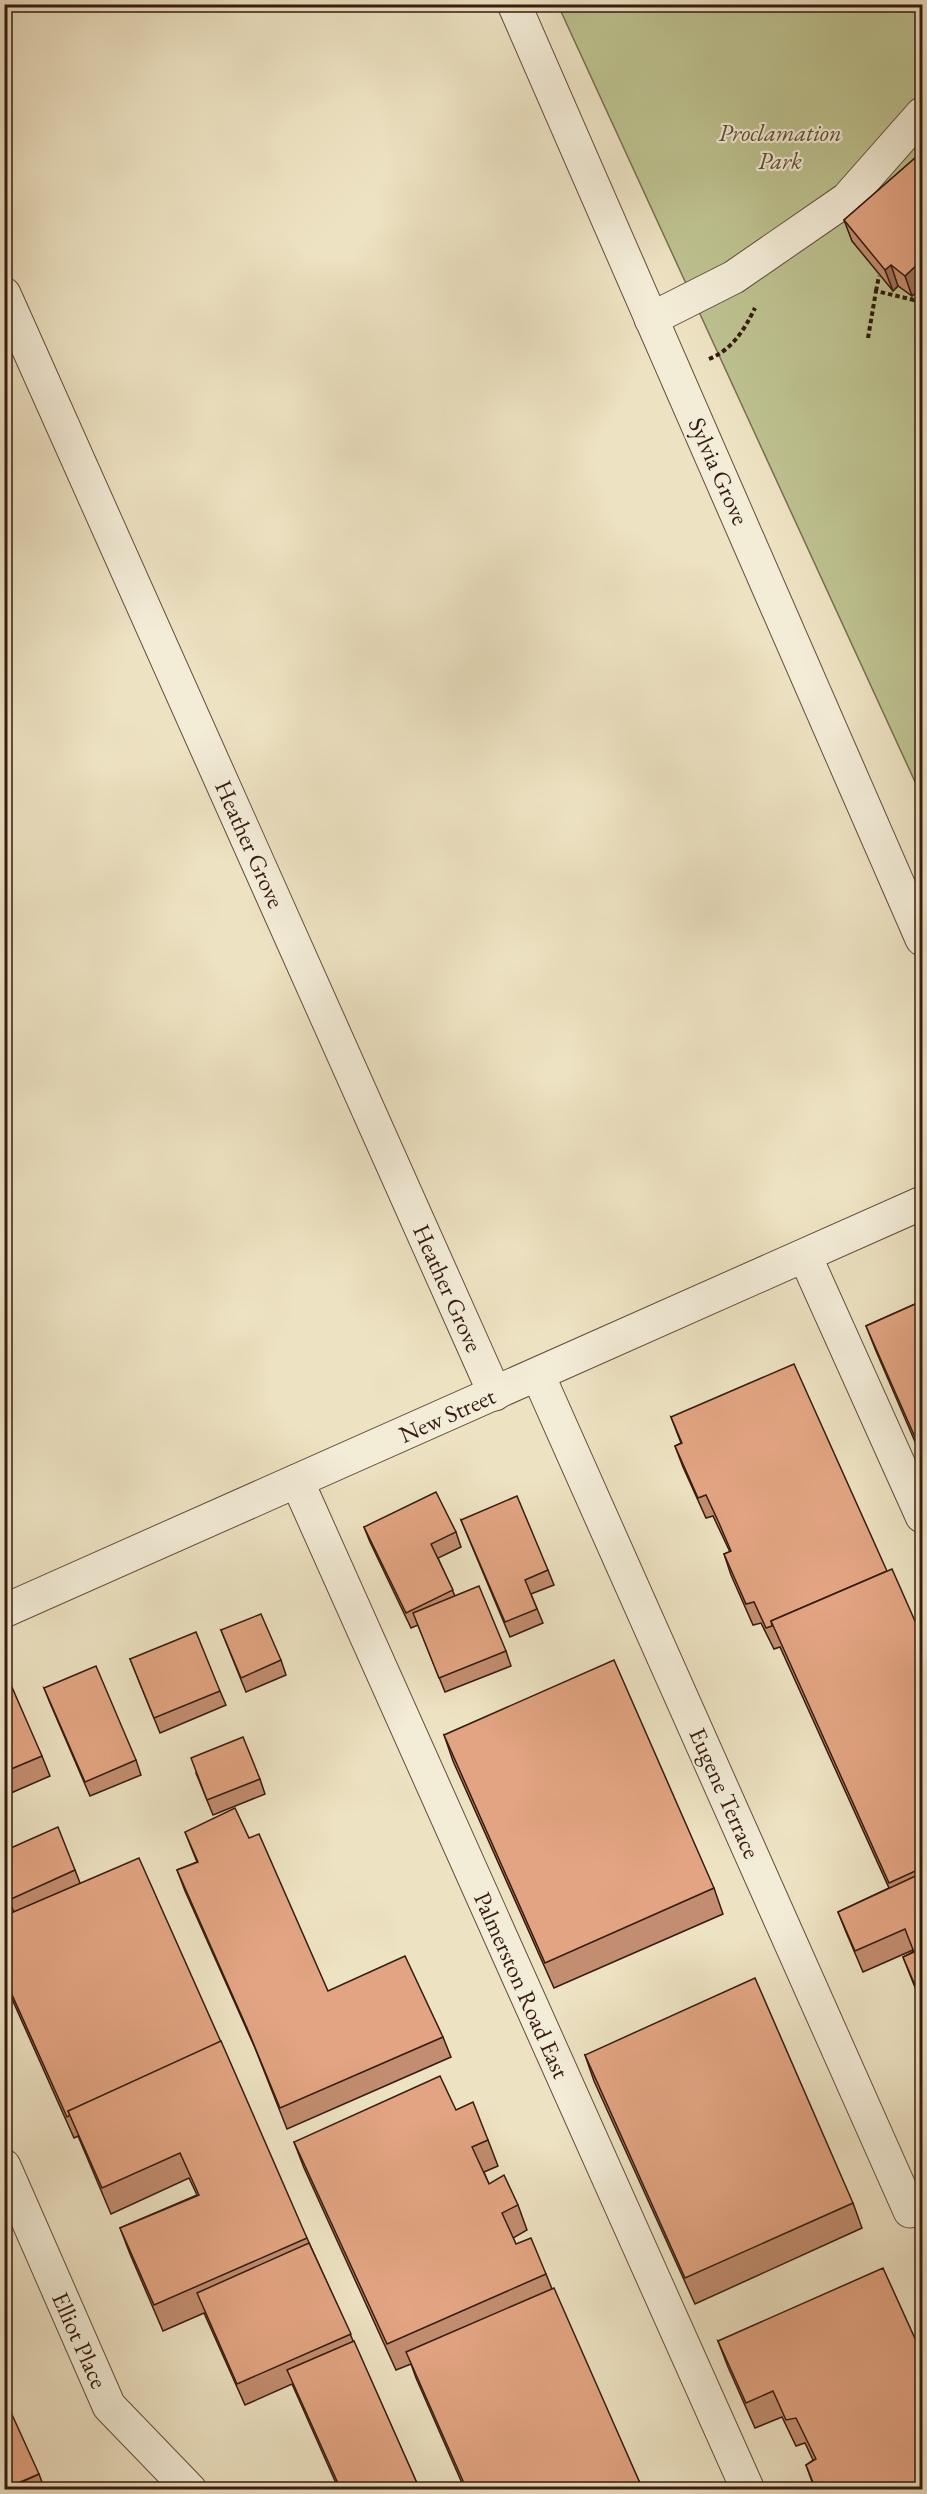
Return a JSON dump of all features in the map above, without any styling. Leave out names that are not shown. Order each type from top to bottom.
[{"type":"street","name":"Sylvia Grove","points":[[514,4],[651,320],[716,462],[922,939]]},
{"type":"street","points":[[651,320],[734,277],[847,199],[922,114]]},
{"type":"street","name":"Heather Grove","points":[[4,294],[495,1394]]},
{"type":"street","name":"New Street","points":[[4,1611],[922,1203]]},
{"type":"street","points":[[805,1256],[922,1516]]},
{"type":"street","name":"Eugene Terrace","points":[[538,1375],[910,2211]]},
{"type":"street","name":"Palmerston Road East","points":[[297,1482],[748,2490]]},
{"type":"street","name":"Elliot Place","points":[[4,2166],[109,2406],[190,2490]]},
{"type":"path","points":[[868,338],[879,276]]},
{"type":"path","points":[[876,291],[914,300],[922,293]]},
{"type":"green space","name":"Proclamation Park","points":[[558,5],[922,5],[922,797]]},
{"type":"building","points":[[922,152],[922,260],[905,276],[891,265],[885,270],[844,220]]},
{"type":"building","points":[[922,1301],[922,1453],[866,1326]]},
{"type":"building","points":[[794,1364],[887,1571],[771,1621],[772,1626],[766,1628],[754,1602],[746,1604],[724,1554],[731,1551],[706,1495],[698,1498],[675,1446],[682,1443],[671,1417]]},
{"type":"building","points":[[436,1492],[456,1532],[431,1544],[453,1590],[406,1613],[364,1527]]},
{"type":"building","points":[[517,1496],[548,1570],[525,1580],[537,1609],[505,1622],[461,1520]]},
{"type":"building","points":[[892,1569],[922,1637],[922,1868],[889,1883],[771,1621]]},
{"type":"building","points":[[479,1586],[506,1651],[439,1678],[413,1613]]},
{"type":"building","points":[[261,1614],[281,1660],[241,1678],[221,1630]]},
{"type":"building","points":[[196,1632],[220,1691],[154,1718],[130,1659]]},
{"type":"building","points":[[614,1660],[714,1888],[545,1963],[444,1735]]},
{"type":"building","points":[[96,1666],[136,1760],[85,1782],[44,1688]]},
{"type":"building","points":[[11,1685],[42,1756],[4,1772],[4,1688]]},
{"type":"building","points":[[243,1737],[260,1779],[207,1800],[191,1758]]},
{"type":"building","points":[[235,1808],[249,1838],[259,1834],[328,1991],[405,1956],[443,2037],[280,2108],[177,1870],[198,1862],[185,1832]]},
{"type":"building","points":[[58,1827],[75,1870],[9,1900],[4,1889],[4,1851]]},
{"type":"building","points":[[139,1858],[221,2042],[68,2111],[70,2115],[67,2117],[4,1977],[4,1916]]},
{"type":"building","points":[[922,1873],[922,2002],[903,1957],[914,1952],[905,1929],[855,1951],[838,1912]]},
{"type":"building","points":[[755,1978],[853,2203],[685,2278],[585,2055]]},
{"type":"building","points":[[221,2041],[307,2238],[154,2305],[120,2228],[199,2195],[180,2153],[102,2188],[68,2111]]},
{"type":"building","points":[[440,2076],[456,2110],[473,2102],[488,2140],[472,2147],[489,2184],[504,2175],[518,2205],[502,2213],[516,2244],[531,2238],[546,2274],[387,2344],[294,2142]]},
{"type":"building","points":[[309,2243],[351,2334],[237,2384],[197,2293]]},
{"type":"building","points":[[883,2268],[922,2354],[922,2490],[816,2490],[806,2465],[816,2459],[796,2418],[786,2420],[773,2391],[746,2403],[718,2341]]},
{"type":"building","points":[[554,2288],[643,2490],[467,2490],[406,2352]]},
{"type":"building","points":[[354,2341],[420,2490],[341,2490],[287,2370]]},
{"type":"building","points":[[4,2397],[39,2474],[4,2489]]}]
